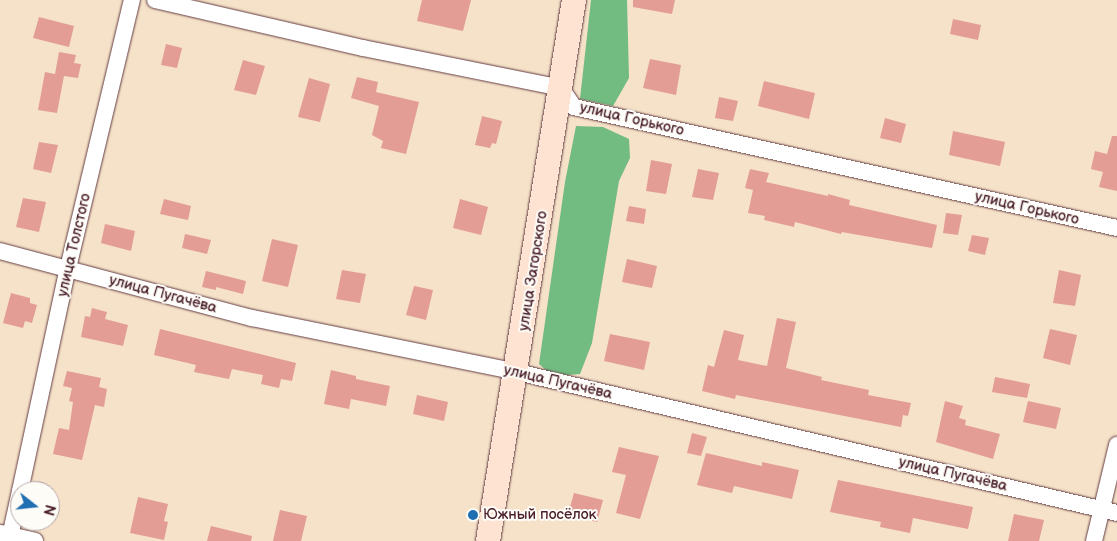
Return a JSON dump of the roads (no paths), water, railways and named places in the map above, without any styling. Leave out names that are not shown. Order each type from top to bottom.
[{"type":"main road","name":"улица Загорского","points":[[488,541],[517,372],[574,0]]},
{"type":"street","name":"улица Толстого","points":[[22,481],[68,268],[132,0]]},
{"type":"street","points":[[155,0],[363,48],[561,88]]},
{"type":"street","name":"улица Горького","points":[[561,88],[574,107],[1117,228]]},
{"type":"street","name":"улица Пугачёва","points":[[0,252],[68,268],[252,318],[517,372],[1109,511]]},
{"type":"street","points":[[1094,541],[1109,511],[1117,445]]},
{"type":"street","points":[[7,536],[35,541]]},
{"type":"place","name":"Южный посёлок","points":[[473,515]]}]
